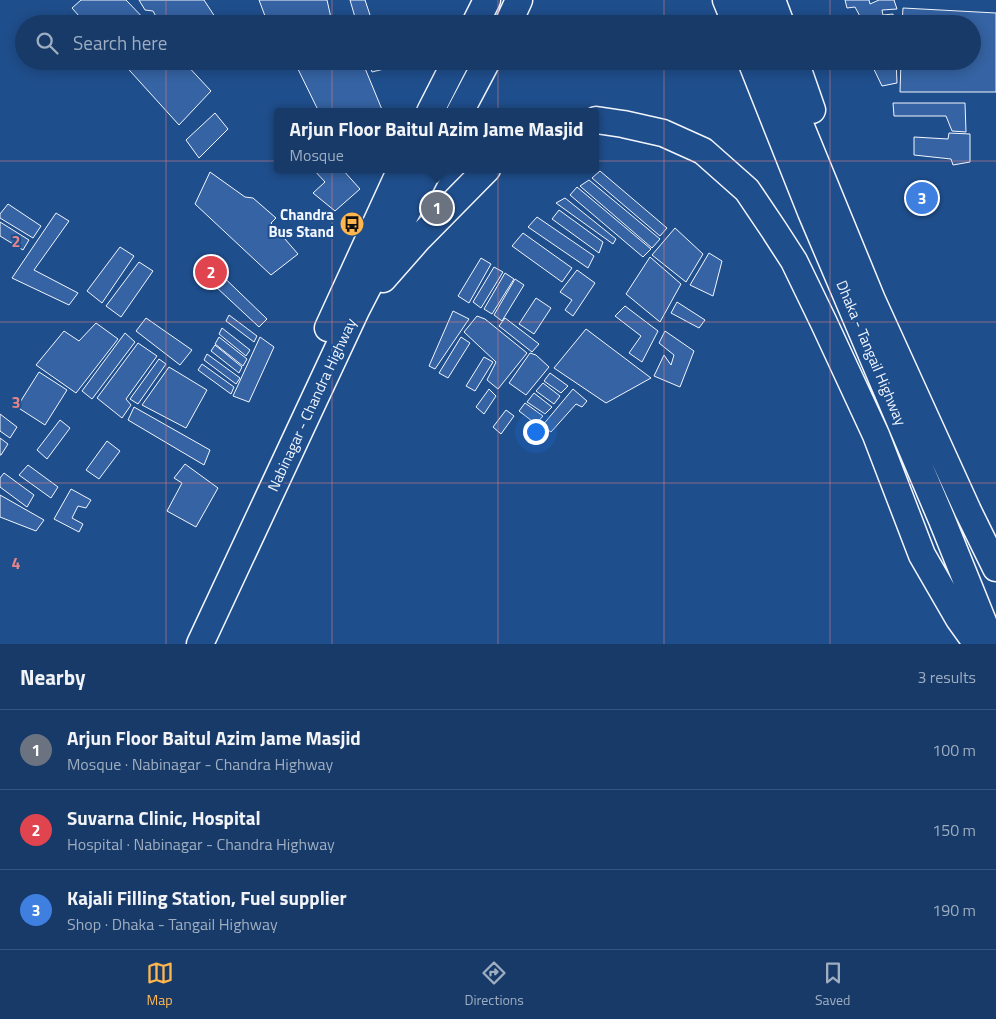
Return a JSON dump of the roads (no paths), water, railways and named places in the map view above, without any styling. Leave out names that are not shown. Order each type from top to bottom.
[{"type":"highway","points":[[480,15],[487,0]]},
{"type":"highway","points":[[512,15],[519,0]]},
{"type":"highway","points":[[726,0],[732,15]]},
{"type":"highway","points":[[753,0],[758,15]]},
{"type":"highway","points":[[772,0],[778,15]]},
{"type":"highway","points":[[432,108],[451,70]]},
{"type":"highway","points":[[462,108],[482,70]]},
{"type":"highway","name":"Dhaka - Tangail Highway","points":[[755,70],[815,221],[942,520],[992,644]]},
{"type":"highway","name":"Dhaka - Tangail Highway","points":[[778,70],[872,300],[996,568]]},
{"type":"highway","points":[[797,70],[812,110],[892,302],[987,508],[996,546]]},
{"type":"highway","points":[[599,120],[663,133],[703,151],[746,190],[794,261],[876,435],[922,555],[959,619],[977,644]]},
{"type":"highway","name":"Nabinagar - Chandra Highway","points":[[182,644],[399,173]]},
{"type":"highway","name":"Nabinagar - Chandra Highway","points":[[200,644],[356,310],[427,173]]},
{"type":"highway","points":[[356,310],[419,238],[483,173]]},
{"type":"place","name":"Kajali Filling Station, Fuel supplier","points":[[922,198]]},
{"type":"place","name":"Arjun Floor Baitul Azim Jame Masjid","points":[[437,208]]},
{"type":"place","name":"Chandra Bus Stand","points":[[352,224]]},
{"type":"place","name":"Suvarna Clinic, Hospital","points":[[211,272]]}]
